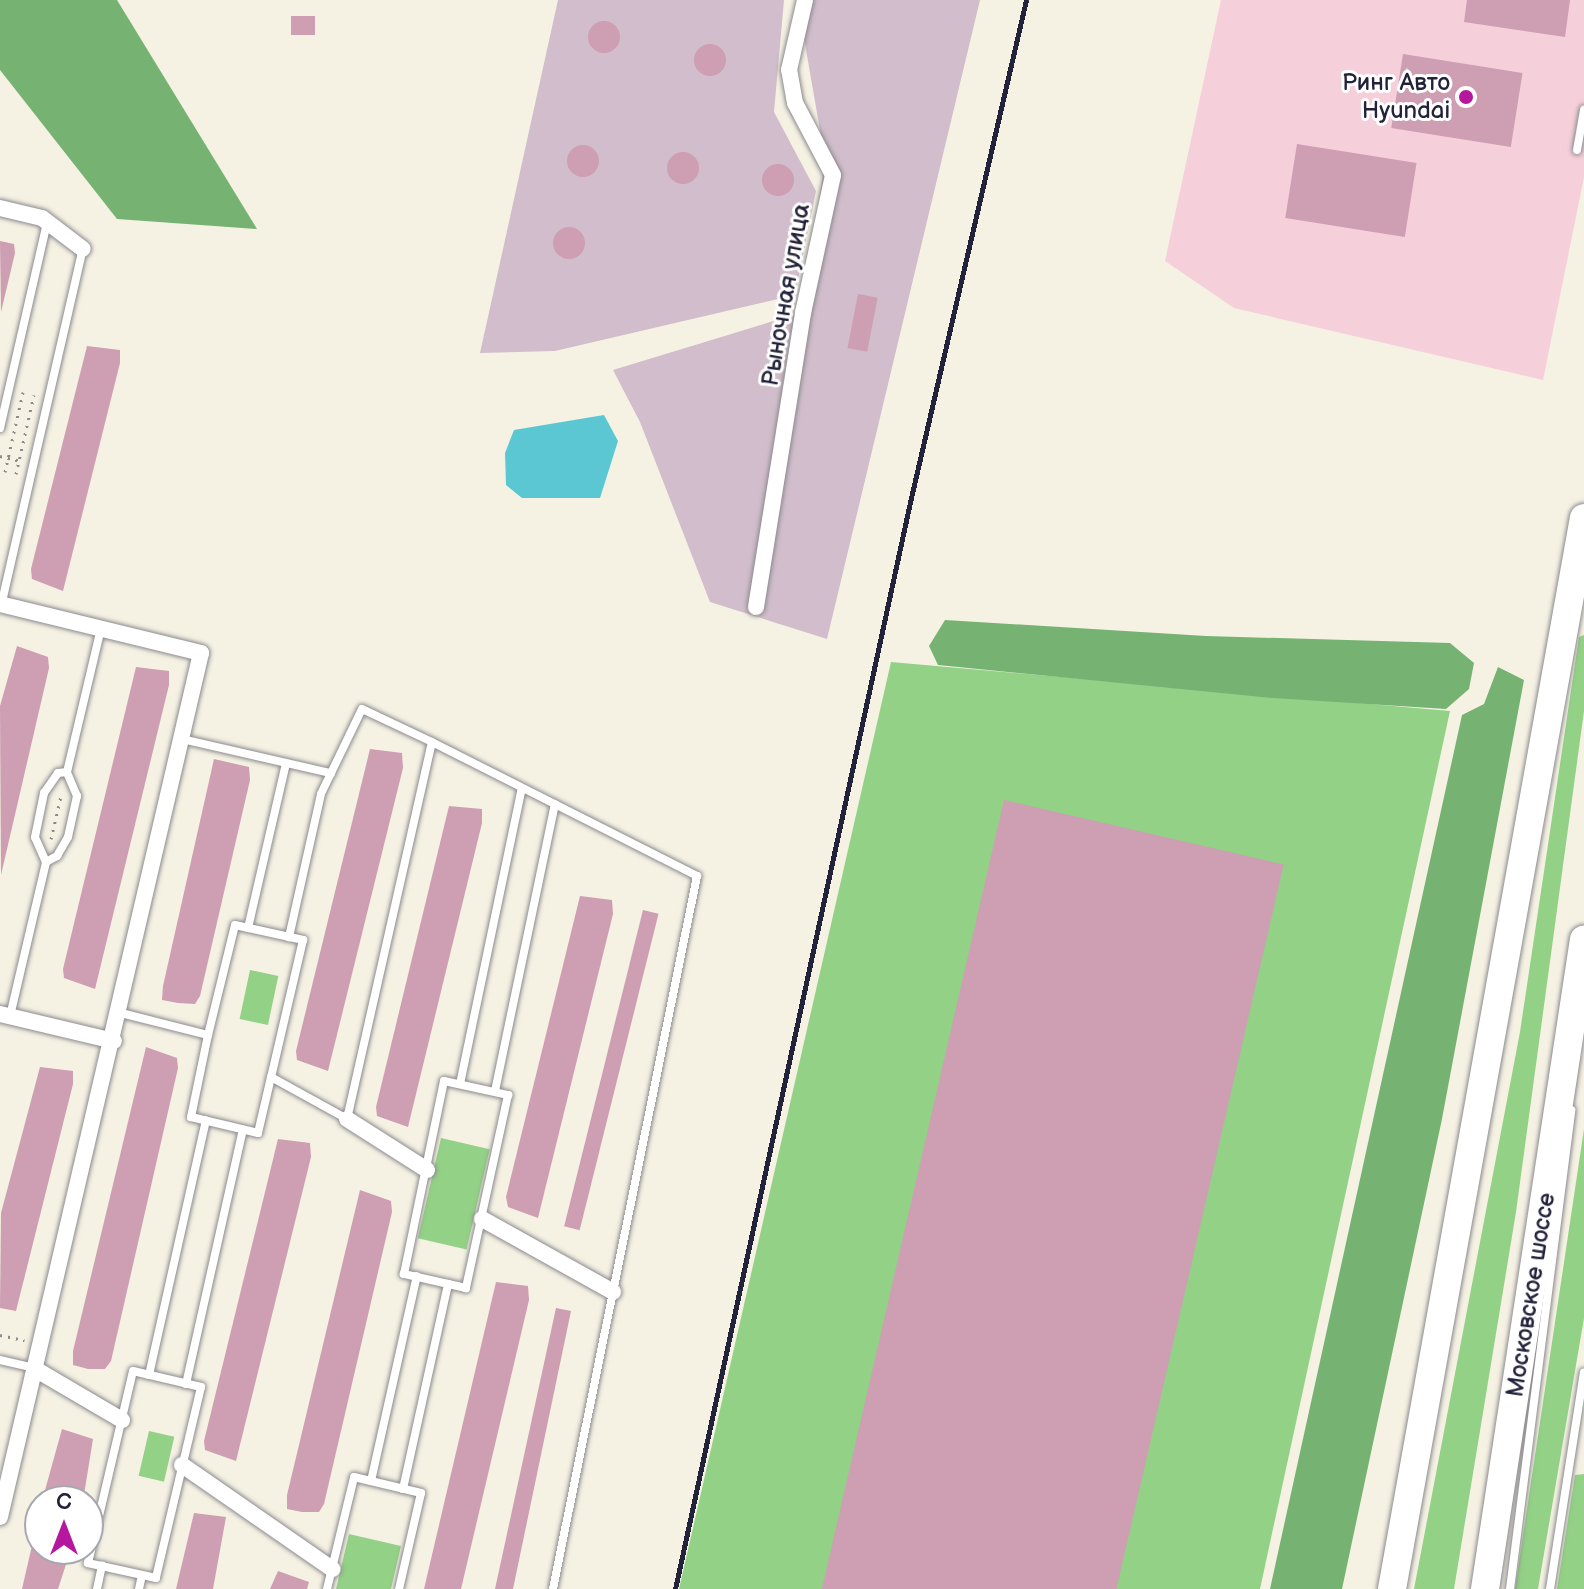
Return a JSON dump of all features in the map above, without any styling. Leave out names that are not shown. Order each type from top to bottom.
[{"type":"highway","points":[[1392,1589],[1584,518]]},
{"type":"highway","name":"Московское шоссе","points":[[1485,1589],[1584,939]]},
{"type":"street","name":"Рыночная улица","points":[[756,607],[803,313],[833,175],[795,103],[789,70],[805,0]]},
{"type":"street","points":[[0,208],[48,222],[83,249]]},
{"type":"street","points":[[0,606],[201,653],[121,1013],[0,1517]]},
{"type":"street","points":[[5,1015],[114,1041]]},
{"type":"street","points":[[347,1119],[427,1170]]},
{"type":"street","points":[[482,1219],[613,1292]]},
{"type":"street","points":[[35,1369],[122,1420]]},
{"type":"street","points":[[182,1465],[332,1569]]},
{"type":"lane","points":[[1577,150],[1584,110]]},
{"type":"lane","points":[[0,428],[48,222]]},
{"type":"lane","points":[[0,606],[83,249]]},
{"type":"lane","points":[[46,862],[57,856],[68,837],[77,796],[67,772],[101,628]]},
{"type":"lane","points":[[289,937],[321,794],[362,709],[697,876],[553,1589]]},
{"type":"lane","points":[[182,739],[331,773]]},
{"type":"lane","points":[[271,1077],[347,1119],[432,742]]},
{"type":"lane","points":[[248,928],[286,763]]},
{"type":"lane","points":[[5,1015],[46,862],[35,837],[44,793],[58,773],[67,772]]},
{"type":"lane","points":[[460,1084],[522,788]]},
{"type":"lane","points":[[495,1091],[555,804]]},
{"type":"lane","points":[[235,925],[248,928],[303,940],[258,1133],[191,1117],[235,925]]},
{"type":"lane","points":[[1510,1589],[1570,1140],[1573,1001]]},
{"type":"lane","points":[[121,1013],[208,1035]]},
{"type":"lane","points":[[444,1081],[460,1084],[508,1095],[466,1288],[404,1274],[444,1081]]},
{"type":"lane","points":[[149,1375],[206,1120]]},
{"type":"lane","points":[[186,1384],[243,1129]]},
{"type":"lane","points":[[371,1481],[417,1276]]},
{"type":"lane","points":[[403,1489],[448,1284]]},
{"type":"lane","points":[[0,1360],[35,1369]]},
{"type":"lane","points":[[133,1371],[149,1375],[201,1387],[156,1578],[88,1563],[133,1371]]},
{"type":"lane","points":[[1550,1589],[1584,1373]]},
{"type":"lane","points":[[1571,1453],[1584,1456]]},
{"type":"lane","points":[[327,1589],[354,1477],[421,1493],[399,1589]]},
{"type":"lane","points":[[97,1589],[102,1566]]},
{"type":"lane","points":[[139,1589],[142,1575]]},
{"type":"path","points":[[5,472],[23,392]]},
{"type":"path","points":[[16,474],[34,395]]},
{"type":"path","points":[[5,405],[45,414]]},
{"type":"path","points":[[0,456],[34,464]]},
{"type":"path","points":[[46,862],[67,772]]},
{"type":"path","points":[[0,1335],[41,1344]]},
{"type":"shaded area","points":[[558,0],[784,0],[774,112],[816,191],[795,295],[555,351],[480,353]]},
{"type":"shaded area","points":[[805,0],[980,0],[827,639],[710,602],[640,422],[613,370],[803,312],[825,159],[801,21]]},
{"type":"shaded area","points":[[1221,0],[1584,0],[1584,177],[1543,380],[1234,308],[1165,261]]},
{"type":"green space","points":[[0,0],[117,0],[257,229],[117,219],[0,70]]},
{"type":"green space","points":[[945,620],[1206,636],[1450,643],[1474,663],[1469,689],[1446,709],[1273,698],[938,665],[929,646]]},
{"type":"green space","points":[[1584,635],[1584,711],[1516,1212],[1454,1589],[1414,1589],[1520,1032],[1579,637]]},
{"type":"green space","points":[[891,662],[1450,711],[1260,1589],[679,1589]]},
{"type":"green space","points":[[1498,667],[1524,680],[1442,1119],[1342,1589],[1270,1589],[1462,715],[1484,704]]},
{"type":"green space","points":[[250,970],[278,976],[268,1025],[240,1019]]},
{"type":"green space","points":[[1584,1129],[1584,1318],[1538,1589],[1515,1589]]},
{"type":"green space","points":[[441,1138],[490,1149],[467,1250],[418,1238]]},
{"type":"green space","points":[[149,1431],[174,1437],[164,1482],[139,1476]]},
{"type":"green space","points":[[1584,1474],[1584,1589],[1557,1589],[1575,1475]]},
{"type":"green space","points":[[349,1534],[401,1546],[391,1589],[336,1589]]},
{"type":"water","points":[[604,415],[618,441],[600,498],[522,498],[506,485],[505,453],[514,430]]},
{"type":"building","points":[[1467,0],[1570,0],[1565,37],[1464,22]]},
{"type":"building","points":[[291,16],[315,16],[315,35],[291,35]]},
{"type":"building","points":[[604,21],[616,25],[620,37],[616,49],[604,53],[592,49],[588,37],[592,25]]},
{"type":"building","points":[[710,44],[722,48],[726,60],[722,72],[710,76],[698,72],[694,60],[698,48]]},
{"type":"building","points":[[1403,54],[1523,73],[1511,147],[1391,128]]},
{"type":"building","points":[[1297,144],[1417,163],[1405,237],[1285,218]]},
{"type":"building","points":[[583,145],[595,149],[599,161],[595,173],[583,177],[571,173],[567,161],[571,149]]},
{"type":"building","points":[[683,152],[695,156],[699,168],[695,180],[683,184],[671,180],[667,168],[671,156]]},
{"type":"building","points":[[778,164],[790,168],[794,180],[790,192],[778,196],[766,192],[762,180],[766,168]]},
{"type":"building","points":[[569,227],[581,231],[585,243],[581,255],[569,259],[557,255],[553,243],[557,231]]},
{"type":"building","points":[[0,241],[14,244],[15,253],[1,312]]},
{"type":"building","points":[[858,294],[878,298],[867,352],[848,348]]},
{"type":"building","points":[[87,346],[120,350],[120,363],[63,591],[32,579],[31,569]]},
{"type":"building","points":[[17,646],[48,657],[49,668],[1,875],[0,706]]},
{"type":"building","points":[[136,667],[169,671],[169,685],[95,989],[64,978],[63,969]]},
{"type":"building","points":[[370,749],[402,753],[403,768],[328,1071],[297,1060],[296,1051]]},
{"type":"building","points":[[214,759],[249,767],[250,780],[200,996],[195,1004],[178,1003],[162,1000],[163,986]]},
{"type":"building","points":[[1004,800],[1284,865],[1116,1589],[822,1589]]},
{"type":"building","points":[[449,806],[482,809],[482,823],[408,1127],[377,1116],[376,1107]]},
{"type":"building","points":[[580,896],[612,900],[613,914],[538,1218],[508,1207],[506,1197]]},
{"type":"building","points":[[643,910],[659,914],[580,1230],[564,1226]]},
{"type":"building","points":[[146,1047],[177,1058],[178,1068],[111,1361],[105,1369],[88,1369],[73,1365],[73,1351]]},
{"type":"building","points":[[40,1067],[73,1071],[73,1084],[16,1311],[0,1308],[1,1213]]},
{"type":"building","points":[[278,1139],[310,1143],[311,1157],[236,1461],[205,1450],[204,1441]]},
{"type":"building","points":[[360,1190],[391,1201],[392,1212],[324,1504],[319,1512],[287,1509],[287,1495]]},
{"type":"building","points":[[496,1282],[528,1286],[529,1300],[461,1589],[424,1589]]},
{"type":"building","points":[[556,1308],[571,1311],[513,1589],[495,1589]]},
{"type":"building","points":[[62,1429],[93,1439],[86,1485],[46,1485]]},
{"type":"building","points":[[194,1513],[226,1517],[213,1589],[176,1589]]},
{"type":"building","points":[[28,1565],[66,1565],[58,1589],[22,1589]]},
{"type":"building","points":[[278,1571],[309,1582],[307,1589],[270,1589]]},
{"type":"railway","points":[[675,1589],[910,502],[1026,0]]},
{"type":"place","name":"Ринг Авто Hyundai","points":[[1466,97]]}]
